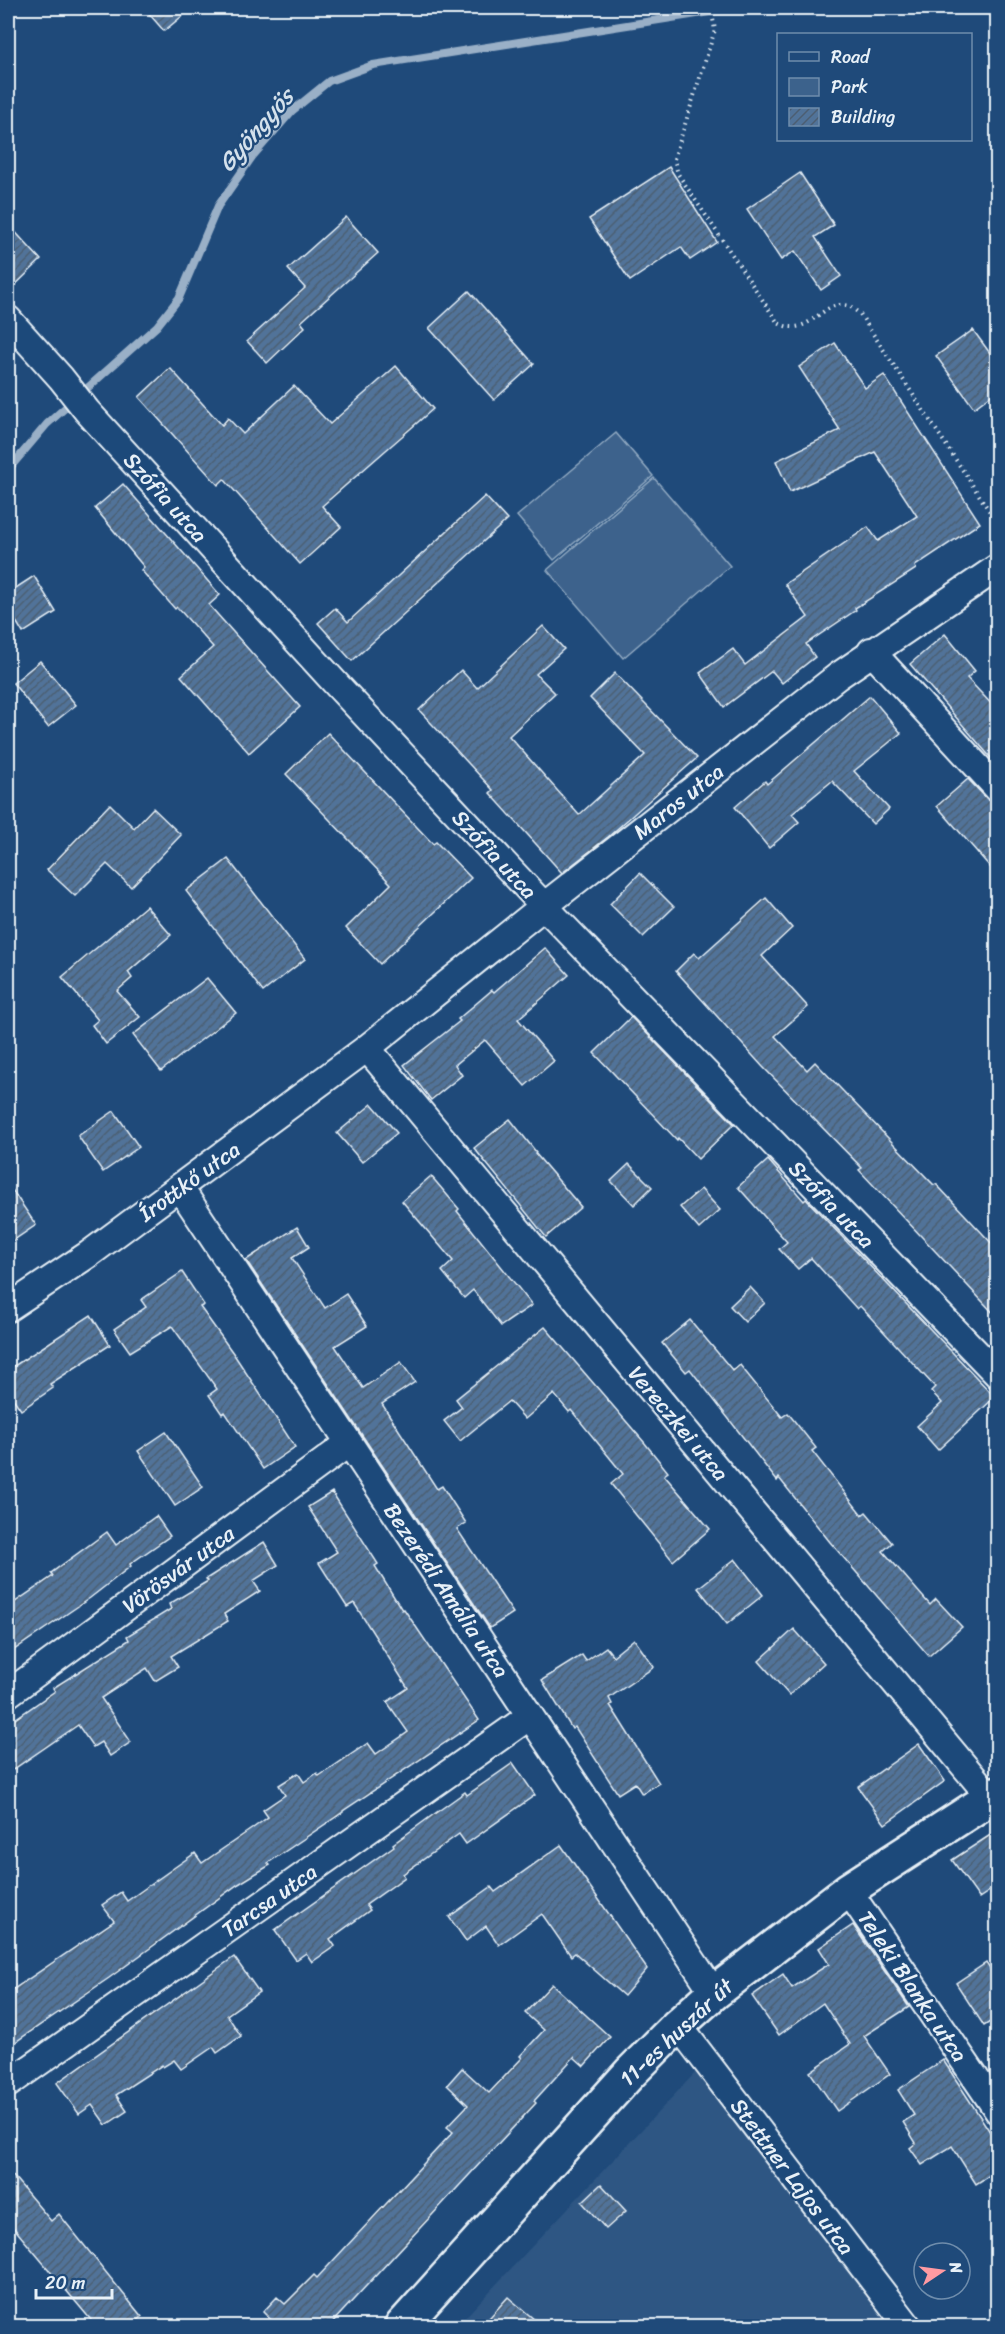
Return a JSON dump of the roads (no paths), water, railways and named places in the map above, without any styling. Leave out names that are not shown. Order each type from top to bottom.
[{"type":"main road","name":"11-es huszár út","points":[[402,2326],[630,2073],[678,2025],[714,1993],[848,1890],[994,1795]]},
{"type":"street","name":"Szófia utca","points":[[8,319],[87,411],[338,686],[544,906],[998,1375]]},
{"type":"street","name":"Maros utca","points":[[367,1048],[544,906],[871,651],[998,567]]},
{"type":"street","points":[[871,651],[998,789]]},
{"type":"street","name":"Írottkő utca","points":[[8,1308],[180,1188],[367,1048]]},
{"type":"street","name":"Vereczkei utca","points":[[367,1048],[994,1795]]},
{"type":"street","name":"Bezerédi Amália utca","points":[[180,1188],[714,1993]]},
{"type":"street","name":"Vörösvár utca","points":[[8,1694],[349,1443]]},
{"type":"street","name":"Tarcsa utca","points":[[8,2084],[530,1716]]},
{"type":"street","name":"Teleki Blanka utca","points":[[848,1890],[998,2111]]},
{"type":"street","name":"Stettner Lajos utca","points":[[678,2025],[908,2326]]},
{"type":"waterway","name":"Gyöngyös","points":[[8,470],[47,424],[157,326],[179,298],[218,206],[252,157],[292,111],[329,81],[373,65],[735,8]]}]
